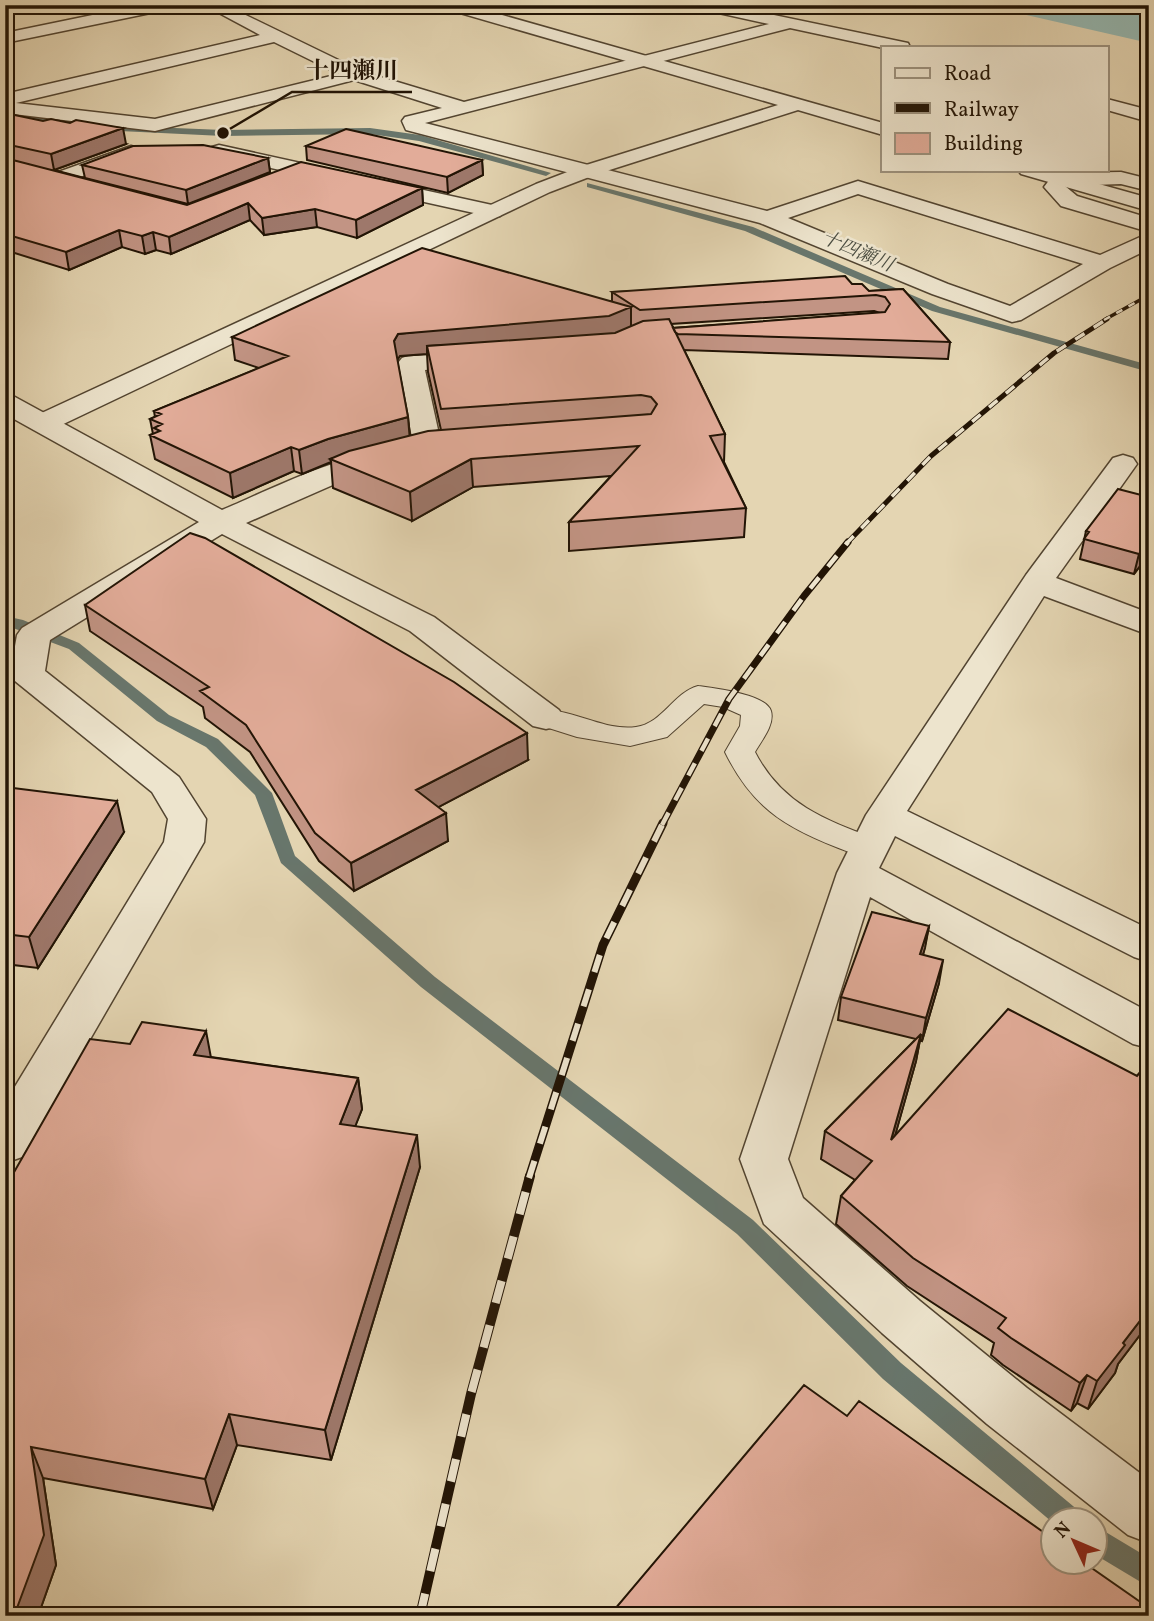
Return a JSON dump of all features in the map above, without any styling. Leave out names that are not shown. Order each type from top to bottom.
[{"type":"street","points":[[5,38],[165,5]]},
{"type":"street","points":[[212,5],[355,75],[463,107]]},
{"type":"street","points":[[449,5],[881,128]]},
{"type":"street","points":[[702,5],[896,46]]},
{"type":"street","points":[[787,23],[412,121],[412,126],[768,218],[940,289],[1012,314],[1102,263],[1149,240]]},
{"type":"street","points":[[5,99],[276,36]]},
{"type":"street","points":[[5,107],[155,125],[355,75]]},
{"type":"street","points":[[43,423],[492,211],[587,171],[796,104]]},
{"type":"street","points":[[1108,104],[1149,116]]},
{"type":"street","points":[[193,149],[304,168],[492,211]]},
{"type":"street","points":[[54,180],[132,151],[156,150]]},
{"type":"street","points":[[269,182],[304,168]]},
{"type":"street","points":[[1035,172],[1149,205]]},
{"type":"street","points":[[30,173],[91,189]]},
{"type":"street","points":[[1060,179],[1121,177],[1149,185]]},
{"type":"street","points":[[1060,179],[1054,187],[1069,201],[1149,225]]},
{"type":"street","points":[[768,218],[859,187],[1102,263]]},
{"type":"street","points":[[5,1144],[184,842],[187,819],[166,785],[27,674],[34,635],[221,522],[341,471],[441,447],[411,363],[506,356]]},
{"type":"street","points":[[5,403],[221,522],[422,624],[546,719]]},
{"type":"street","points":[[1123,464],[1037,582],[871,845],[764,1159],[782,1210],[901,1317],[1007,1406],[1149,1515]]},
{"type":"street","points":[[1037,582],[1149,625]]},
{"type":"street","points":[[871,845],[1149,947]]},
{"type":"street","points":[[871,845],[1149,1031]]},
{"type":"lane","points":[[546,719],[619,737],[638,737],[659,730],[698,695],[729,699],[756,711],[755,726],[740,752],[758,787],[779,805],[817,828],[871,845]]},
{"type":"building","points":[[5,113],[43,121],[51,119],[70,123],[76,120],[123,128],[51,154],[5,144]]},
{"type":"building","points":[[346,129],[482,160],[447,177],[306,146]]},
{"type":"building","points":[[203,145],[268,158],[186,190],[82,165],[133,146]]},
{"type":"building","points":[[5,158],[187,205],[301,162],[422,188],[356,220],[315,209],[262,218],[248,203],[169,237],[153,232],[142,236],[119,230],[66,252],[5,234]]},
{"type":"building","points":[[422,248],[631,307],[609,316],[398,334],[394,341],[408,417],[328,439],[299,450],[291,447],[230,473],[150,435],[160,431],[154,428],[162,424],[150,419],[161,414],[154,411],[288,356],[232,337]]},
{"type":"building","points":[[845,276],[852,284],[862,284],[869,291],[903,289],[950,342],[678,334],[673,328],[885,312],[890,304],[885,297],[876,295],[640,310],[612,292]]},
{"type":"building","points":[[669,319],[725,434],[710,436],[746,508],[569,522],[639,446],[471,459],[410,492],[330,459],[349,451],[428,431],[651,414],[657,404],[651,397],[641,395],[441,409],[427,346],[615,333],[643,321]]},
{"type":"building","points":[[1118,489],[1149,497],[1149,541],[1139,554],[1084,539],[1089,532],[1086,531]]},
{"type":"building","points":[[190,533],[205,538],[454,682],[527,733],[416,790],[446,813],[351,863],[315,833],[246,725],[200,691],[209,687],[85,605]]},
{"type":"building","points":[[5,787],[117,801],[29,937],[5,934]]},
{"type":"building","points":[[872,912],[929,926],[920,954],[943,960],[926,1018],[841,997]]},
{"type":"building","points":[[1008,1009],[1137,1076],[1149,1062],[1149,1309],[1097,1381],[1087,1375],[1080,1383],[1011,1338],[998,1328],[1006,1318],[913,1258],[841,1196],[872,1161],[825,1131],[921,1034],[891,1140]]},
{"type":"building","points":[[142,1022],[206,1031],[194,1055],[358,1078],[340,1124],[417,1135],[325,1430],[229,1414],[205,1479],[31,1447],[44,1535],[14,1616],[5,1616],[5,1188],[90,1039],[130,1044]]},
{"type":"building","points":[[804,1385],[847,1416],[859,1401],[1038,1528],[1038,1576],[1103,1576],[1149,1608],[1149,1616],[609,1616]]},
{"type":"waterway","points":[[1037,5],[1149,30]]},
{"type":"waterway","name":"十四瀬川","points":[[5,114],[71,124]]},
{"type":"waterway","name":"十四瀬川","points":[[102,128],[223,133],[370,131],[420,138],[546,173]]},
{"type":"waterway","name":"十四瀬川","points":[[590,185],[749,229],[936,309],[1149,369]]},
{"type":"waterway","points":[[5,620],[74,646],[163,718],[212,743],[263,793],[287,859],[428,982],[745,1227],[892,1371],[1053,1506]]},
{"type":"waterway","points":[[1108,1547],[1149,1574]]},
{"type":"railway","points":[[1104,320],[1149,295]]},
{"type":"railway","points":[[846,544],[931,456],[1054,353],[1107,319]]},
{"type":"railway","points":[[662,825],[729,699],[804,596],[848,542]]},
{"type":"railway","points":[[529,1178],[603,945],[662,825]]},
{"type":"railway","points":[[420,1616],[471,1394],[530,1176]]},
{"type":"place","name":"十四瀬川","points":[[223,133]]}]
